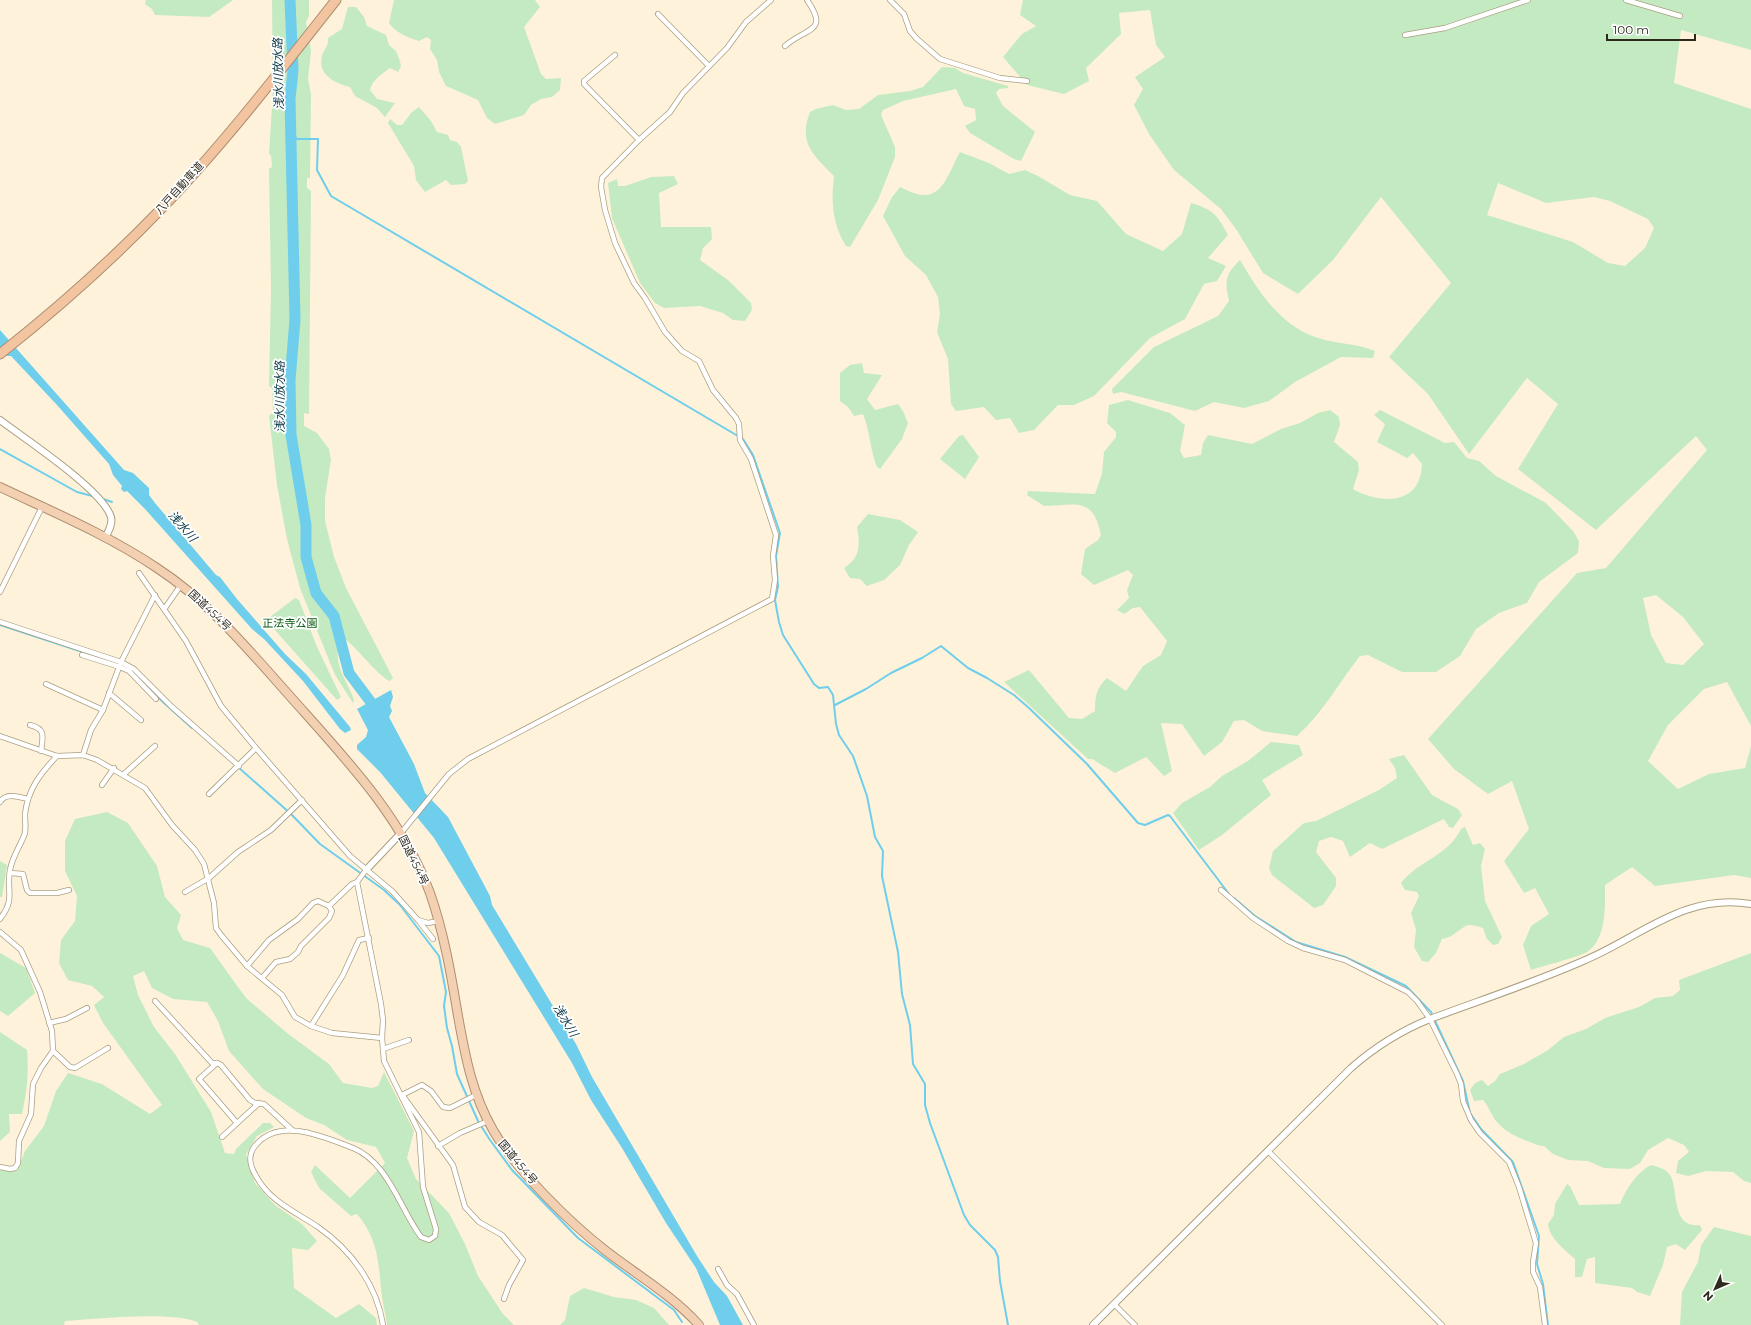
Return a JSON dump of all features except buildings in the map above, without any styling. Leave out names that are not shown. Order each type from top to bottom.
[{"type":"highway","name":"八戸自動車道","points":[[324,11],[330,0]]},
{"type":"highway","name":"八戸自動車道","points":[[0,354],[82,286],[162,208],[255,97],[324,11],[336,0]]},
{"type":"highway","name":"八戸自動車道","points":[[0,348],[25,332]]},
{"type":"highway","name":"国道454号","points":[[0,487],[105,538],[156,567],[182,585],[230,629],[373,791],[401,833],[417,864],[439,921],[448,958],[466,1057],[476,1095],[488,1121],[516,1163],[562,1210],[604,1249],[671,1298],[699,1325]]},
{"type":"street","points":[[329,906],[352,884],[357,882],[366,870],[401,833],[449,774],[468,759],[772,599],[775,580],[773,556],[776,535],[751,459],[740,440],[740,424],[713,390],[699,361],[682,351],[665,332],[645,298],[634,283],[615,243],[601,187],[602,178],[639,140],[670,112],[683,93],[727,48],[746,22],[771,0]]},
{"type":"street","points":[[785,46],[793,39],[807,33],[816,26],[818,21],[816,14],[806,0]]},
{"type":"street","points":[[890,0],[904,14],[910,31],[940,59],[1000,78],[1027,81]]},
{"type":"street","points":[[1405,35],[1445,28],[1528,0]]},
{"type":"street","points":[[1626,0],[1680,16]]},
{"type":"street","points":[[658,14],[709,66]]},
{"type":"street","points":[[615,55],[584,81],[584,84],[639,140]]},
{"type":"street","points":[[0,420],[76,477],[102,502],[112,519],[105,538]]},
{"type":"street","points":[[0,592],[42,507]]},
{"type":"street","points":[[139,573],[186,640],[221,706],[350,856],[392,891],[418,920],[432,939]]},
{"type":"street","points":[[165,608],[182,585]]},
{"type":"street","points":[[83,755],[91,730],[103,710],[120,664],[155,594]]},
{"type":"street","points":[[0,622],[134,669],[171,706],[239,766]]},
{"type":"street","points":[[82,655],[120,664],[129,671],[156,699]]},
{"type":"street","points":[[46,684],[103,710]]},
{"type":"street","points":[[110,693],[141,720]]},
{"type":"street","points":[[30,724],[39,727],[41,731],[43,736],[41,751]]},
{"type":"street","points":[[0,736],[57,756],[83,755],[114,768],[145,788],[172,825],[195,850],[204,864],[209,878],[214,903],[216,928],[247,966],[282,995],[295,1017],[311,1026],[332,1033],[382,1038]]},
{"type":"street","points":[[124,774],[155,746]]},
{"type":"street","points":[[209,794],[256,748]]},
{"type":"street","points":[[0,919],[7,910],[11,896],[10,873],[15,855],[25,832],[28,799],[34,783],[57,756]]},
{"type":"street","points":[[102,785],[114,768]]},
{"type":"street","points":[[0,802],[2,799],[9,796],[28,799]]},
{"type":"street","points":[[185,892],[209,878],[238,852],[271,830],[302,800]]},
{"type":"street","points":[[10,873],[23,874],[27,890],[30,893],[69,890]]},
{"type":"street","points":[[357,882],[381,1004],[384,1061],[419,1132],[423,1187],[436,1229],[435,1236],[429,1240],[421,1238],[390,1183],[363,1152],[320,1135],[292,1130],[268,1134],[260,1139],[252,1149],[249,1162],[256,1178],[274,1199],[340,1244],[351,1256],[375,1294],[380,1306],[383,1325]]},
{"type":"street","points":[[1221,890],[1253,918],[1288,941],[1303,948],[1355,964],[1408,992],[1417,1001],[1430,1019],[1461,1084],[1463,1101],[1471,1120],[1480,1133],[1505,1157],[1512,1170],[1536,1243],[1532,1262],[1533,1272],[1540,1287],[1545,1325]]},
{"type":"street","points":[[247,966],[269,940],[298,919],[313,903],[318,900],[329,906],[332,911],[329,918],[301,946],[298,952],[290,959],[276,962],[262,978]]},
{"type":"street","points":[[1093,1325],[1362,1059],[1396,1035],[1430,1019],[1598,955],[1678,911],[1716,902],[1751,904]]},
{"type":"street","points":[[418,920],[428,923],[439,921]]},
{"type":"street","points":[[0,932],[22,950],[40,992],[52,1031],[53,1052],[41,1068],[33,1084],[31,1114],[19,1141],[18,1163],[15,1168],[10,1169],[0,1167]]},
{"type":"street","points":[[311,1026],[343,975],[359,940],[369,938]]},
{"type":"street","points":[[155,1001],[212,1063],[217,1062],[221,1065],[250,1100],[264,1104],[292,1130]]},
{"type":"street","points":[[49,1023],[66,1019],[87,1008]]},
{"type":"street","points":[[383,1049],[409,1040]]},
{"type":"street","points":[[53,1052],[70,1067],[75,1068],[108,1048]]},
{"type":"street","points":[[217,1062],[198,1079],[237,1123]]},
{"type":"street","points":[[401,1093],[422,1085],[431,1091],[443,1107],[450,1108],[476,1095]]},
{"type":"street","points":[[401,1093],[453,1166],[465,1207],[479,1222],[502,1235],[523,1260],[509,1285],[504,1299]]},
{"type":"street","points":[[222,1137],[260,1103]]},
{"type":"street","points":[[438,1146],[460,1133],[488,1121]]},
{"type":"street","points":[[1268,1151],[1442,1325]]},
{"type":"street","points":[[718,1269],[727,1285],[737,1294],[754,1325]]},
{"type":"street","points":[[1114,1304],[1135,1325]]},
{"type":"green space","points":[[146,0],[233,0],[209,17],[155,15],[152,9],[145,4]]},
{"type":"green space","points":[[272,0],[309,0],[309,16],[306,22],[311,51],[308,79],[311,94],[310,178],[307,178],[307,188],[311,191],[309,414],[304,413],[304,426],[317,433],[329,449],[331,460],[325,498],[325,521],[334,557],[346,588],[393,678],[390,681],[381,675],[345,639],[338,650],[338,657],[340,670],[352,694],[354,700],[353,703],[335,675],[300,588],[287,539],[277,485],[269,416],[273,412],[272,388],[269,386],[271,288],[269,169],[272,167],[271,156],[269,154],[273,90]]},
{"type":"green space","points":[[394,0],[535,0],[540,7],[524,27],[541,74],[546,79],[561,78],[560,90],[552,97],[541,99],[531,105],[524,115],[495,124],[487,118],[478,100],[446,86],[439,72],[437,60],[430,49],[431,40],[427,37],[419,41],[402,34],[389,23]]},
{"type":"green space","points":[[1023,0],[1751,0],[1751,50],[1681,30],[1674,83],[1751,109],[1751,726],[1727,682],[1704,689],[1668,725],[1648,761],[1678,789],[1709,774],[1745,768],[1751,746],[1751,878],[1734,875],[1655,886],[1632,867],[1605,885],[1604,922],[1594,946],[1583,954],[1531,970],[1523,945],[1531,926],[1549,914],[1535,888],[1524,893],[1504,861],[1529,829],[1512,781],[1488,794],[1454,769],[1428,739],[1577,573],[1606,568],[1707,450],[1696,436],[1596,530],[1518,469],[1558,404],[1527,378],[1469,454],[1428,394],[1389,357],[1451,283],[1381,197],[1333,260],[1298,294],[1263,273],[1236,229],[1221,209],[1174,170],[1149,134],[1134,105],[1143,89],[1135,77],[1165,57],[1156,45],[1150,10],[1119,13],[1121,34],[1086,68],[1089,81],[1064,94],[1027,85],[1003,57],[1022,34],[1036,26],[1020,15]],"holes":[[[1498,183],[1546,203],[1594,197],[1610,201],[1648,219],[1654,228],[1645,248],[1625,266],[1608,263],[1573,242],[1487,215]],[[1656,595],[1683,617],[1704,644],[1683,665],[1666,663],[1651,635],[1643,598]]]},
{"type":"green space","points":[[348,7],[356,7],[364,17],[367,26],[386,35],[389,45],[396,51],[400,61],[401,66],[398,72],[390,68],[375,80],[371,86],[370,90],[377,99],[395,103],[385,117],[377,108],[355,96],[350,87],[338,83],[328,77],[322,68],[322,56],[327,45],[328,38],[342,29]]},
{"type":"green space","points":[[942,67],[955,68],[963,73],[1008,86],[1008,88],[999,89],[996,93],[1003,106],[1035,132],[1021,161],[1014,159],[970,133],[965,126],[976,120],[975,109],[964,106],[956,89],[903,101],[883,110],[881,115],[895,147],[895,157],[878,200],[850,247],[846,246],[841,238],[835,221],[833,203],[834,176],[814,155],[807,140],[806,132],[810,112],[833,105],[846,110],[859,109],[878,95],[910,91],[923,87]]},
{"type":"green space","points":[[419,107],[431,121],[437,132],[448,135],[450,140],[457,142],[461,147],[468,181],[465,184],[451,185],[446,180],[425,192],[416,180],[414,166],[388,123],[390,119],[397,125],[402,125],[412,112]]},
{"type":"green space","points":[[960,152],[989,163],[1009,174],[1025,170],[1070,195],[1097,201],[1126,234],[1163,251],[1182,234],[1191,203],[1209,210],[1221,222],[1228,235],[1208,258],[1226,266],[1217,281],[1204,284],[1185,319],[1150,338],[1094,396],[1074,405],[1058,405],[1034,430],[1019,433],[1010,418],[996,420],[984,407],[956,411],[951,404],[948,359],[937,332],[940,314],[938,297],[926,275],[905,256],[883,216],[892,197],[900,187],[921,195],[931,194],[937,191],[946,180]]},
{"type":"green space","points":[[674,176],[678,184],[659,193],[661,227],[711,227],[712,239],[703,248],[700,260],[728,280],[751,303],[752,310],[745,321],[733,320],[723,313],[700,306],[664,308],[655,303],[640,283],[612,218],[608,183],[617,179],[618,186],[625,186],[651,177]]},
{"type":"green space","points":[[1240,260],[1274,309],[1297,328],[1310,335],[1325,340],[1357,345],[1375,351],[1373,358],[1341,357],[1295,382],[1269,401],[1244,408],[1214,402],[1195,411],[1121,392],[1113,394],[1112,389],[1154,347],[1218,316],[1229,301],[1227,289],[1228,275]]},
{"type":"green space","points":[[862,363],[864,373],[882,375],[867,399],[875,410],[898,404],[908,423],[902,439],[880,469],[877,467],[875,461],[863,414],[854,416],[848,407],[840,401],[840,373],[850,365]]},
{"type":"green space","points":[[1128,400],[1170,413],[1185,425],[1180,451],[1184,458],[1201,455],[1203,443],[1208,435],[1252,444],[1281,429],[1300,423],[1318,413],[1330,410],[1339,417],[1340,425],[1334,442],[1358,462],[1359,470],[1353,489],[1375,498],[1398,498],[1407,494],[1415,487],[1420,478],[1422,464],[1413,453],[1407,458],[1377,442],[1385,424],[1374,415],[1380,410],[1445,443],[1454,442],[1467,458],[1479,461],[1496,476],[1546,503],[1573,531],[1579,541],[1578,553],[1539,582],[1527,603],[1499,613],[1476,629],[1460,656],[1436,672],[1402,672],[1368,655],[1360,656],[1323,707],[1297,736],[1262,731],[1244,720],[1234,721],[1222,742],[1204,756],[1182,724],[1161,723],[1172,771],[1164,776],[1146,757],[1115,773],[1092,759],[1088,759],[1004,682],[1029,670],[1069,718],[1082,719],[1095,711],[1095,701],[1098,689],[1107,678],[1126,691],[1143,666],[1161,655],[1167,641],[1140,607],[1133,608],[1124,614],[1117,610],[1129,598],[1127,590],[1133,575],[1128,570],[1094,585],[1081,574],[1085,549],[1098,540],[1101,535],[1098,523],[1088,508],[1074,504],[1044,506],[1027,495],[1028,491],[1095,494],[1102,474],[1104,452],[1116,437],[1116,432],[1107,423],[1109,405]]},
{"type":"green space","points":[[963,435],[979,457],[965,479],[940,459],[959,436]]},
{"type":"green space","points":[[868,514],[900,520],[918,532],[909,545],[900,565],[884,580],[867,586],[860,579],[850,578],[844,568],[850,564],[856,555],[859,545],[857,527]]},
{"type":"green space","name":"正法寺公園","points":[[295,598],[299,600],[317,647],[341,697],[337,700],[266,620]]},
{"type":"green space","points":[[1271,742],[1299,745],[1303,755],[1262,780],[1271,795],[1222,835],[1199,850],[1173,813],[1182,803],[1210,787],[1222,776],[1248,761]]},
{"type":"green space","points":[[1404,755],[1432,795],[1458,809],[1462,815],[1453,828],[1449,827],[1444,819],[1382,849],[1370,843],[1350,857],[1343,841],[1331,837],[1319,841],[1316,852],[1336,878],[1336,886],[1323,905],[1314,908],[1272,875],[1269,868],[1273,851],[1304,823],[1316,821],[1379,790],[1397,778],[1395,768],[1389,759]]},
{"type":"green space","points":[[107,812],[128,823],[157,866],[165,897],[181,915],[177,928],[183,940],[210,948],[246,998],[287,1033],[329,1064],[343,1083],[372,1088],[378,1086],[384,1072],[414,1131],[407,1158],[416,1179],[449,1213],[465,1244],[478,1276],[503,1314],[514,1325],[387,1325],[379,1267],[373,1240],[369,1231],[357,1214],[351,1216],[319,1188],[311,1172],[315,1165],[350,1198],[385,1163],[376,1147],[347,1140],[324,1125],[306,1118],[263,1089],[229,1051],[218,1021],[207,1002],[173,999],[152,988],[144,971],[133,976],[138,995],[154,1027],[175,1054],[211,1112],[225,1153],[234,1154],[236,1149],[263,1123],[270,1123],[274,1127],[257,1136],[246,1155],[255,1183],[275,1205],[302,1224],[317,1241],[308,1250],[292,1248],[294,1288],[336,1318],[359,1304],[376,1318],[377,1325],[199,1325],[197,1322],[185,1319],[152,1316],[65,1321],[64,1325],[0,1325],[0,1168],[17,1171],[25,1151],[44,1126],[56,1091],[68,1073],[102,1084],[150,1114],[162,1105],[103,1023],[94,1005],[104,997],[92,986],[68,980],[59,963],[61,940],[75,921],[77,896],[65,871],[65,841],[75,819]]},
{"type":"green space","points":[[1465,827],[1473,845],[1480,843],[1485,849],[1481,866],[1485,901],[1502,937],[1498,944],[1493,945],[1487,939],[1483,928],[1467,925],[1451,936],[1442,939],[1436,953],[1428,962],[1422,961],[1414,947],[1416,930],[1411,913],[1419,896],[1417,892],[1405,890],[1401,883],[1408,875],[1448,846],[1461,829]]},
{"type":"green space","points":[[0,861],[7,865],[2,897],[0,897]]},
{"type":"green space","points":[[0,953],[26,968],[35,993],[8,1016],[0,1011]]},
{"type":"green space","points":[[1751,953],[1751,1183],[1744,1181],[1733,1172],[1706,1171],[1688,1176],[1676,1173],[1678,1161],[1689,1152],[1684,1145],[1668,1138],[1648,1150],[1640,1163],[1630,1169],[1604,1168],[1588,1161],[1568,1160],[1553,1154],[1544,1146],[1539,1146],[1510,1133],[1496,1121],[1483,1100],[1474,1101],[1470,1090],[1475,1083],[1482,1080],[1488,1086],[1495,1081],[1500,1074],[1524,1064],[1548,1050],[1564,1037],[1586,1029],[1605,1018],[1639,1007],[1655,998],[1673,996],[1680,990],[1679,980]]},
{"type":"green space","points":[[0,1032],[27,1050],[28,1074],[22,1114],[9,1114],[10,1132],[0,1141]]},
{"type":"green space","points":[[1651,1165],[1664,1169],[1670,1175],[1673,1181],[1677,1206],[1684,1221],[1690,1225],[1700,1225],[1702,1230],[1685,1250],[1676,1244],[1667,1247],[1663,1265],[1650,1296],[1637,1292],[1632,1288],[1595,1283],[1595,1257],[1587,1259],[1582,1277],[1575,1277],[1575,1259],[1555,1239],[1549,1229],[1548,1224],[1554,1215],[1555,1204],[1567,1184],[1570,1186],[1579,1205],[1620,1204],[1632,1182],[1641,1172]]},
{"type":"green space","points":[[1714,1227],[1751,1236],[1751,1325],[1680,1325],[1682,1292],[1698,1262],[1701,1245]]},
{"type":"green space","points":[[584,1288],[614,1297],[636,1300],[654,1308],[669,1325],[560,1325],[565,1320],[570,1296]]},
{"type":"water","points":[[0,330],[124,470],[133,473],[149,488],[149,495],[155,503],[285,654],[306,674],[351,730],[345,733],[340,729],[303,681],[264,639],[252,629],[145,509],[127,491],[124,492],[121,489],[122,486],[113,475],[109,464],[11,356],[7,356],[0,348]]},
{"type":"water","points":[[391,690],[393,697],[390,706],[392,711],[389,717],[414,764],[425,793],[448,817],[490,896],[492,905],[576,1044],[592,1077],[697,1256],[714,1282],[727,1296],[743,1325],[720,1325],[696,1268],[666,1223],[622,1148],[591,1100],[572,1063],[434,838],[380,772],[357,749],[357,745],[366,737],[368,730],[357,709]]},
{"type":"waterway","name":"浅水川放水路","points":[[290,0],[293,71],[290,99],[295,320],[290,380],[291,435],[306,525],[306,557],[316,593],[334,616],[349,673],[379,713]]},
{"type":"waterway","points":[[290,130],[297,139],[318,139],[317,170],[331,196],[743,439],[753,455],[780,533],[776,556],[778,587],[775,600],[779,622],[783,635],[814,684],[819,688],[828,687],[833,695],[836,724],[839,735],[853,756],[867,796],[875,837],[883,851],[882,876],[898,952],[902,994],[910,1025],[913,1064],[925,1084],[925,1105],[930,1123],[964,1215],[970,1225],[995,1250],[998,1257],[1000,1281],[1008,1325]]},
{"type":"waterway","points":[[0,449],[77,492],[96,497]]},
{"type":"waterway","points":[[100,498],[112,502]]},
{"type":"waterway","points":[[0,625],[104,659]]},
{"type":"waterway","points":[[835,705],[866,689],[891,673],[922,658],[941,646],[968,668],[1014,695],[1029,708],[1087,764],[1138,823],[1145,825],[1168,815],[1170,816],[1229,894]]},
{"type":"waterway","points":[[137,675],[163,702],[192,728]]},
{"type":"waterway","points":[[238,767],[291,814],[320,844],[384,890],[400,905],[439,956],[446,992],[444,1006],[447,1028],[457,1074],[478,1121],[490,1140],[512,1170],[578,1238],[674,1310],[682,1322]]},
{"type":"waterway","points":[[1234,898],[1255,916],[1296,942],[1345,957],[1406,986],[1431,1012],[1463,1081],[1470,1113],[1481,1129],[1513,1162],[1539,1236],[1537,1264],[1543,1284],[1548,1325]]},
{"type":"water label","name":"浅水川","points":[[183,526]]},
{"type":"water label","name":"浅水川","points":[[566,1020]]}]
